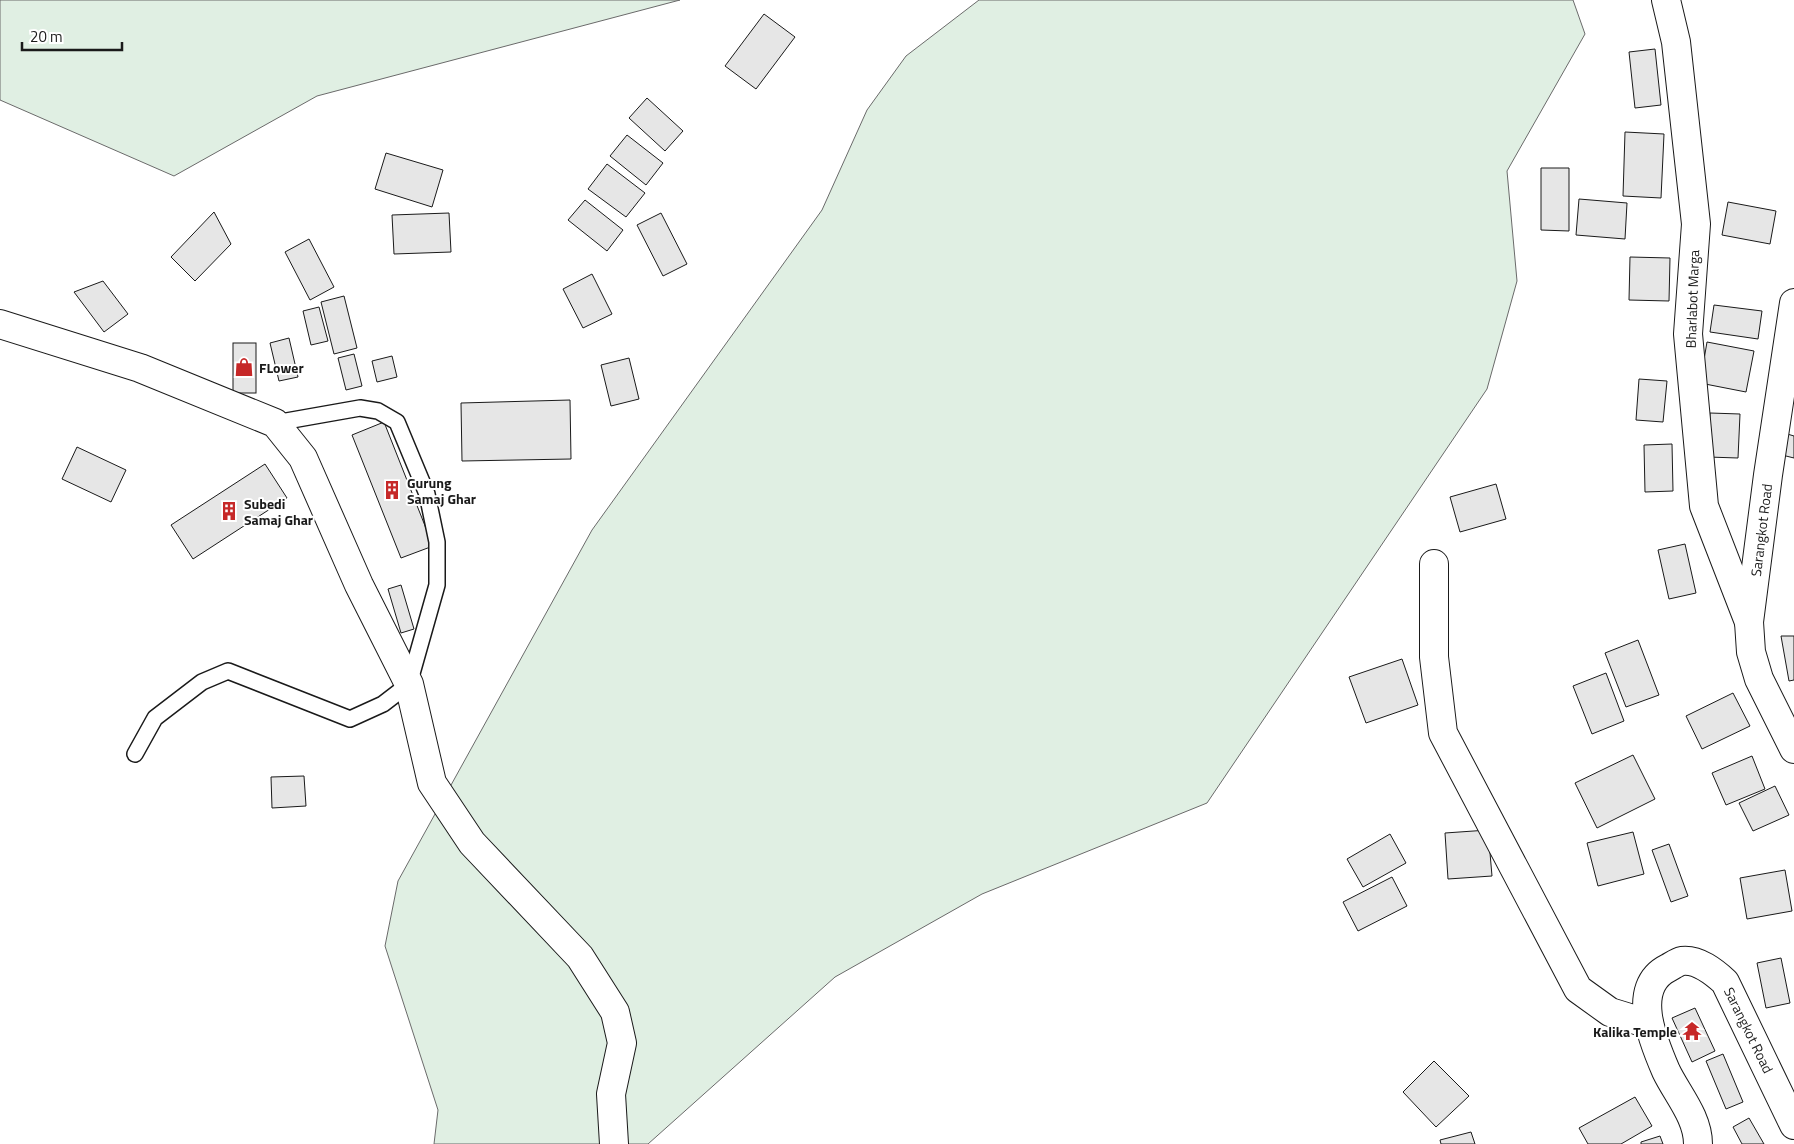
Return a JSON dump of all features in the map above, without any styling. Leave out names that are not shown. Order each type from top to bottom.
[{"type":"street","name":"Bharlabot Marga","points":[[1666,0],[1676,42],[1696,224],[1688,334],[1704,506],[1749,622]]},
{"type":"street","name":"Sarangkot Road","points":[[1794,303],[1768,474],[1749,622],[1751,652],[1760,679],[1794,749]]},
{"type":"street","points":[[0,324],[140,368],[275,423],[303,458],[359,585],[409,684],[432,783],[472,844],[580,957],[616,1012],[622,1043],[611,1094],[614,1144]]},
{"type":"street","points":[[1434,564],[1434,657],[1443,733],[1578,989],[1610,1012],[1649,1024]]},
{"type":"street","name":"Sarangkot Road","points":[[1698,1144],[1698,1137],[1684,1102],[1667,1072],[1649,1024],[1647,995],[1657,974],[1682,961],[1707,966],[1725,982],[1794,1124]]},
{"type":"lane","points":[[134,754],[155,718],[202,682],[228,671],[350,719],[382,704],[409,684],[437,585],[437,542],[427,494],[397,422],[378,410],[360,408],[275,423]]},
{"type":"green space","points":[[0,0],[680,0],[317,96],[174,176],[0,100]]},
{"type":"green space","points":[[979,0],[1573,0],[1585,34],[1507,171],[1517,281],[1487,389],[1207,803],[982,894],[835,977],[648,1144],[434,1144],[438,1110],[385,946],[398,881],[592,530],[822,210],[867,110],[906,56]]},
{"type":"building","points":[[764,14],[795,37],[756,89],[725,66]]},
{"type":"building","points":[[1655,49],[1661,105],[1635,108],[1629,52]]},
{"type":"building","points":[[647,98],[683,131],[665,151],[629,118]]},
{"type":"building","points":[[1625,132],[1664,134],[1661,198],[1623,196]]},
{"type":"building","points":[[627,135],[663,163],[646,185],[610,156]]},
{"type":"building","points":[[386,153],[443,170],[432,207],[375,189]]},
{"type":"building","points":[[607,164],[645,193],[626,217],[588,189]]},
{"type":"building","points":[[1541,168],[1569,168],[1569,231],[1541,230]]},
{"type":"building","points":[[1579,199],[1627,203],[1625,239],[1576,235]]},
{"type":"building","points":[[585,200],[623,230],[607,251],[568,220]]},
{"type":"building","points":[[1728,202],[1776,211],[1770,244],[1722,235]]},
{"type":"building","points":[[214,212],[231,244],[195,281],[171,257]]},
{"type":"building","points":[[449,213],[451,252],[394,254],[392,215]]},
{"type":"building","points":[[661,213],[687,264],[663,276],[637,225]]},
{"type":"building","points":[[309,239],[334,287],[310,300],[285,252]]},
{"type":"building","points":[[1630,257],[1670,258],[1669,301],[1629,300]]},
{"type":"building","points":[[592,274],[612,314],[583,328],[563,289]]},
{"type":"building","points":[[103,281],[128,314],[104,332],[74,292]]},
{"type":"building","points":[[344,296],[357,348],[334,354],[321,302]]},
{"type":"building","points":[[1714,305],[1762,311],[1758,339],[1710,332]]},
{"type":"building","points":[[319,307],[328,341],[311,345],[303,311]]},
{"type":"building","points":[[289,338],[298,377],[279,381],[270,343]]},
{"type":"building","points":[[1707,342],[1754,351],[1746,392],[1700,383]]},
{"type":"building","points":[[233,343],[256,343],[256,393],[233,393]]},
{"type":"building","points":[[354,354],[362,386],[346,390],[338,358]]},
{"type":"building","points":[[392,356],[397,377],[377,382],[372,361]]},
{"type":"building","points":[[629,358],[639,399],[611,406],[601,365]]},
{"type":"building","points":[[1639,379],[1667,381],[1663,422],[1636,420]]},
{"type":"building","points":[[570,400],[571,459],[462,461],[461,403]]},
{"type":"building","points":[[1710,413],[1740,414],[1738,458],[1708,457]]},
{"type":"building","name":"Gurung Samaj Ghar","points":[[384,422],[433,546],[401,558],[352,435]]},
{"type":"building","points":[[1784,433],[1794,436],[1794,458],[1778,454]]},
{"type":"building","points":[[1672,444],[1673,491],[1645,492],[1644,445]]},
{"type":"building","points":[[77,447],[126,470],[111,502],[62,479]]},
{"type":"building","name":"Subedi Samaj Ghar","points":[[265,464],[287,498],[193,559],[171,525]]},
{"type":"building","points":[[1496,484],[1506,519],[1460,532],[1450,497]]},
{"type":"building","points":[[1685,544],[1696,593],[1669,599],[1658,550]]},
{"type":"building","points":[[401,585],[414,629],[401,633],[388,589]]},
{"type":"building","points":[[1781,636],[1794,636],[1794,680],[1789,681]]},
{"type":"building","points":[[1638,640],[1659,695],[1626,707],[1605,653]]},
{"type":"building","points":[[1402,659],[1418,705],[1366,723],[1349,677]]},
{"type":"building","points":[[1606,673],[1624,721],[1592,734],[1573,686]]},
{"type":"building","points":[[1733,693],[1750,726],[1702,749],[1686,716]]},
{"type":"building","points":[[1633,755],[1655,799],[1597,828],[1575,783]]},
{"type":"building","points":[[1752,756],[1765,789],[1726,805],[1712,773]]},
{"type":"building","points":[[304,776],[306,806],[272,808],[271,777]]},
{"type":"building","points":[[1775,786],[1789,815],[1753,831],[1739,803]]},
{"type":"building","points":[[1488,830],[1492,876],[1448,879],[1445,833]]},
{"type":"building","points":[[1633,832],[1644,874],[1598,886],[1587,843]]},
{"type":"building","points":[[1390,834],[1406,863],[1363,887],[1347,859]]},
{"type":"building","points":[[1669,844],[1688,896],[1671,902],[1652,850]]},
{"type":"building","points":[[1785,870],[1792,911],[1747,919],[1740,878]]},
{"type":"building","points":[[1392,877],[1407,906],[1358,931],[1343,902]]},
{"type":"building","points":[[1781,958],[1790,1003],[1766,1008],[1757,963]]},
{"type":"building","points":[[1695,1008],[1715,1051],[1692,1062],[1672,1018]]},
{"type":"building","points":[[1723,1054],[1743,1102],[1726,1109],[1706,1061]]},
{"type":"building","points":[[1434,1061],[1469,1096],[1436,1127],[1403,1092]]},
{"type":"building","points":[[1635,1097],[1652,1126],[1621,1144],[1588,1144],[1579,1128]]},
{"type":"building","points":[[1749,1118],[1764,1144],[1742,1144],[1733,1127]]},
{"type":"building","points":[[1471,1132],[1475,1144],[1441,1144],[1440,1140]]},
{"type":"building","points":[[1660,1136],[1663,1144],[1641,1144],[1641,1142]]},
{"type":"place","name":"FLower","points":[[244,367]]},
{"type":"place","name":"Gurung Samaj Ghar","points":[[392,490]]},
{"type":"place","name":"Subedi Samaj Ghar","points":[[229,511]]},
{"type":"place","name":"Kalika Temple","points":[[1692,1031]]}]
